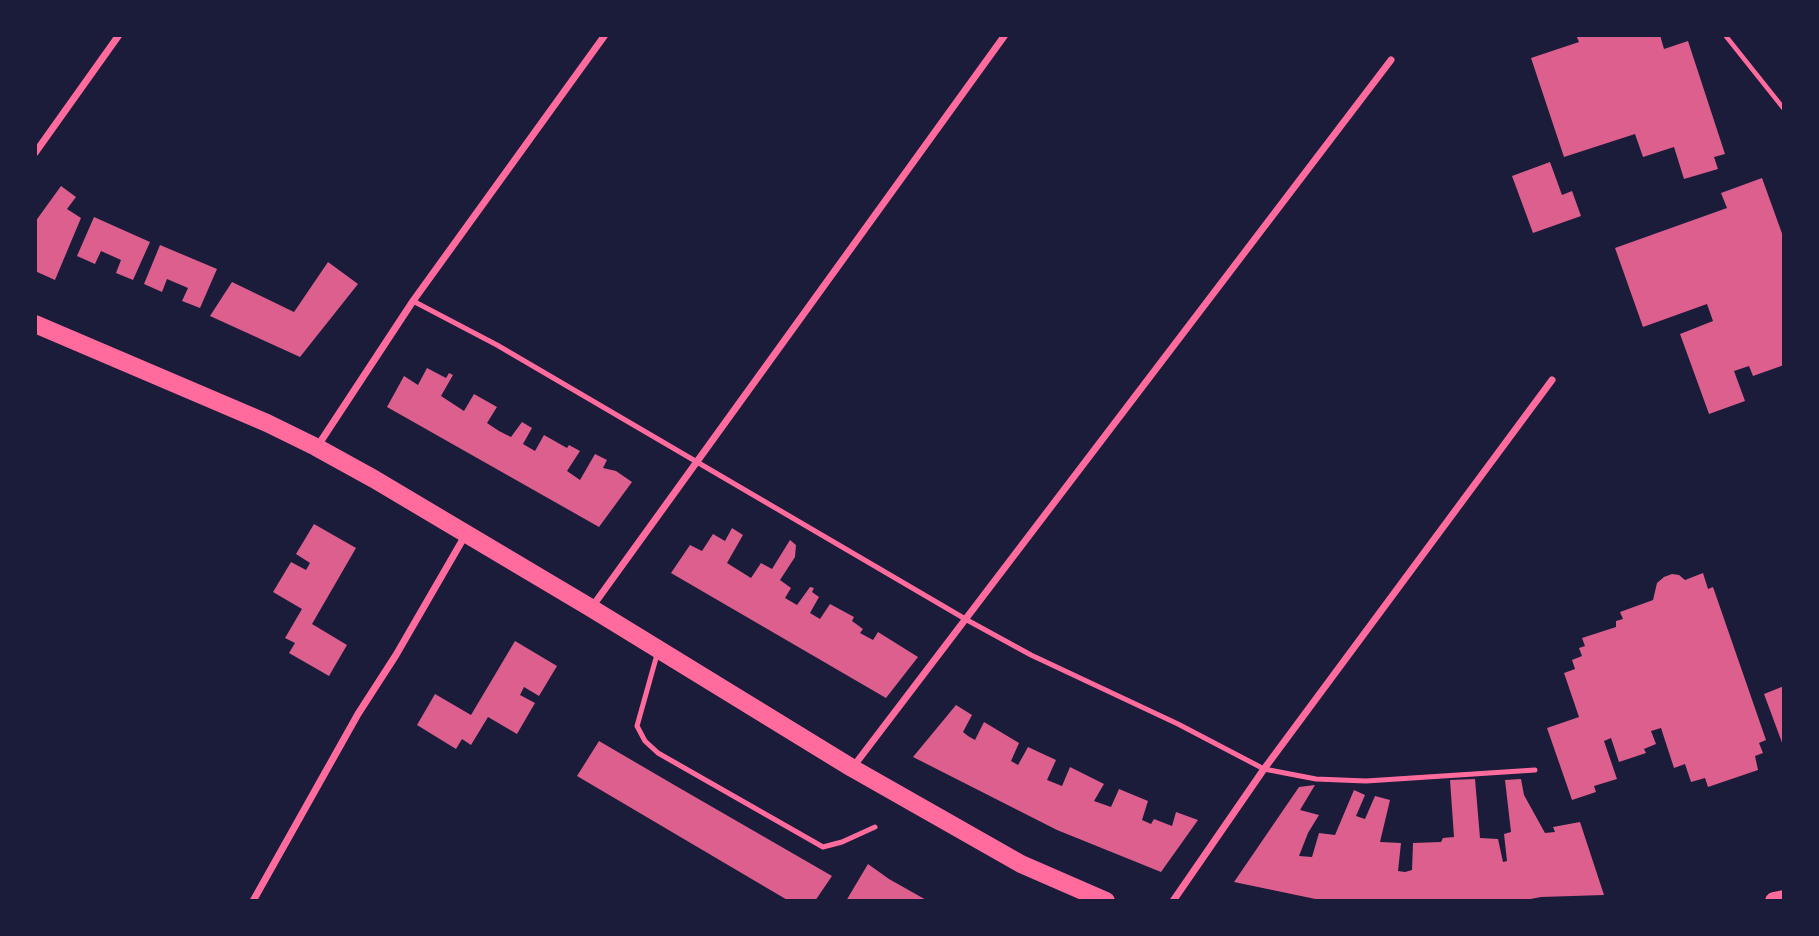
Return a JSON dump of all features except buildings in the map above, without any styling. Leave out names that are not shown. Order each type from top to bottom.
[{"type":"main road","points":[[35,324],[267,423],[316,447],[466,533],[852,768],[1021,864],[1106,901]]},
{"type":"main road","points":[[1774,901],[1784,899]]},
{"type":"street","points":[[35,153],[120,35]]},
{"type":"street","points":[[316,447],[413,301],[605,35]]},
{"type":"street","points":[[591,608],[1005,35]]},
{"type":"street","points":[[852,768],[1391,60]]},
{"type":"street","points":[[1173,901],[1264,769],[1552,380]]},
{"type":"street","points":[[253,901],[358,714],[396,655],[466,533]]},
{"type":"lane","points":[[413,301],[497,345],[967,620],[1031,655],[1178,724],[1264,769],[1316,779],[1366,781],[1535,770]]},
{"type":"lane","points":[[659,649],[637,726],[645,741],[658,752],[823,847],[842,842],[874,827]]},
{"type":"path","points":[[1725,35],[1784,110]]}]
